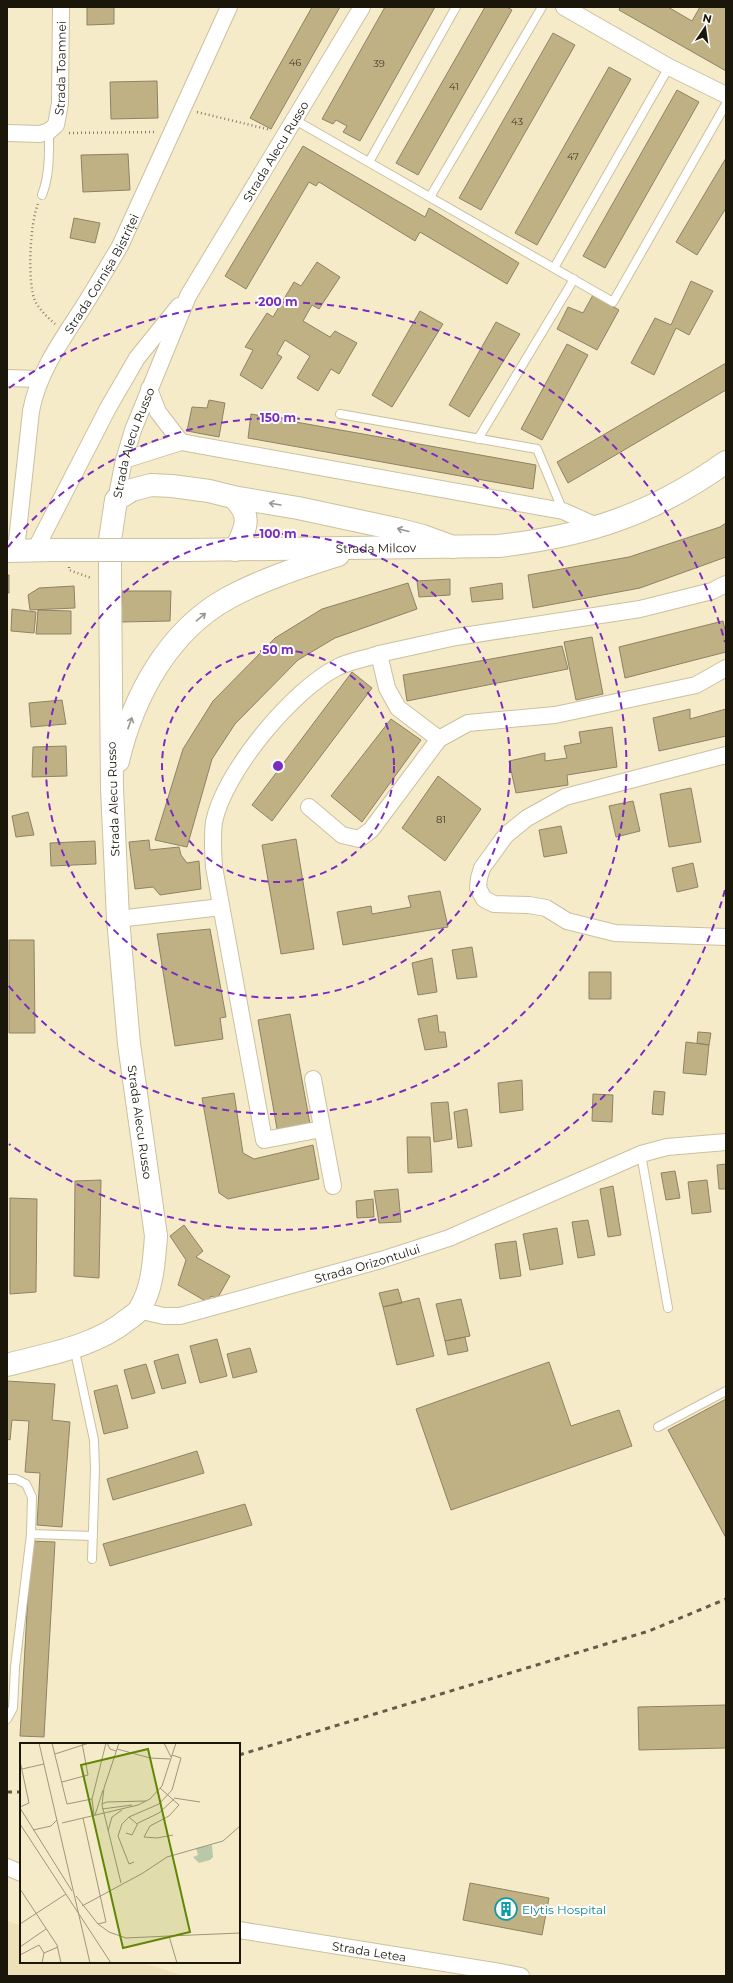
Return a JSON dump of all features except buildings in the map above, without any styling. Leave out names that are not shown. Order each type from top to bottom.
[{"type":"street","name":"Strada Toamnei","points":[[7,134],[40,134],[52,128],[60,103],[61,7]]},
{"type":"street","name":"Strada Cornișa Bistriței","points":[[28,550],[31,411],[34,394],[51,356],[120,246],[229,7]]},
{"type":"street","name":"Strada Alecu Russo","points":[[138,1310],[147,1291],[154,1267],[156,1236],[129,1044],[118,919],[112,788],[110,540],[116,500],[124,460],[148,390],[188,296],[362,7]]},
{"type":"street","points":[[564,7],[669,67],[726,95]]},
{"type":"street","name":"Strada Alecu Russo","points":[[28,550],[137,358],[188,296]]},
{"type":"street","points":[[7,378],[40,378]]},
{"type":"street","points":[[148,390],[158,412],[181,442]]},
{"type":"street","points":[[124,460],[181,442],[563,511],[600,527]]},
{"type":"street","name":"Strada Milcov","points":[[28,550],[235,550],[360,547],[453,547],[498,546],[531,542],[600,527],[634,514],[700,481],[726,462]]},
{"type":"street","points":[[116,500],[132,490],[151,485],[209,491],[396,529],[423,536],[453,547]]},
{"type":"street","points":[[233,497],[241,504],[246,518],[244,532],[235,550]]},
{"type":"street","points":[[112,788],[122,746],[138,700],[153,672],[177,640],[202,616],[227,598],[287,571],[360,547]]},
{"type":"street","points":[[322,1129],[264,1140],[221,907],[214,867],[212,844],[214,821],[222,797],[233,774],[286,707],[308,687],[338,667],[379,654],[456,637],[640,609],[712,591],[726,584]]},
{"type":"street","points":[[379,654],[386,688],[398,708],[439,739]]},
{"type":"street","points":[[309,807],[342,835],[359,839],[371,830],[439,739],[468,723],[555,715],[696,685],[726,668]]},
{"type":"street","points":[[726,755],[565,797],[527,818],[506,835],[482,868],[478,888],[484,899],[494,904],[529,905],[546,908],[568,922],[615,933],[726,937]]},
{"type":"street","points":[[118,919],[221,907]]},
{"type":"street","points":[[313,1079],[333,1186]]},
{"type":"street","name":"Strada Orizontului","points":[[138,1310],[164,1316],[180,1316],[381,1260],[449,1238],[641,1154],[667,1147],[726,1142]]},
{"type":"street","points":[[7,1365],[98,1338],[118,1327],[138,1310]]},
{"type":"street","points":[[7,1867],[20,1873]]},
{"type":"street","name":"Strada Letea","points":[[240,1930],[500,1974],[522,1976]]},
{"type":"lane","points":[[369,162],[456,7]]},
{"type":"lane","points":[[430,197],[542,7]]},
{"type":"lane","points":[[554,268],[669,67]]},
{"type":"lane","points":[[295,120],[613,302],[726,104]]},
{"type":"lane","points":[[42,195],[47,182],[52,128]]},
{"type":"lane","points":[[478,439],[574,280]]},
{"type":"lane","points":[[340,414],[536,449],[563,511]]},
{"type":"lane","points":[[641,1154],[668,1308]]},
{"type":"lane","points":[[74,1346],[94,1440],[92,1559]]},
{"type":"lane","points":[[658,1427],[726,1391]]},
{"type":"lane","points":[[7,1479],[16,1479],[26,1484],[32,1497],[31,1534],[11,1667],[13,1708],[7,1719]]},
{"type":"lane","points":[[31,1534],[93,1536]]},
{"type":"path","points":[[194,117],[196,112],[251,124]]},
{"type":"path","points":[[52,128],[66,133],[172,132]]},
{"type":"path","points":[[42,195],[36,210],[32,227],[32,284],[35,300],[45,315],[66,333]]},
{"type":"path","points":[[69,570],[92,578]]},
{"type":"shaded area","points":[[7,1921],[20,1925],[20,1963],[143,1963],[185,1976],[7,1976]]},
{"type":"railway","points":[[240,1755],[649,1631],[726,1599]]},
{"type":"railway","points":[[7,1792],[20,1792]]},
{"type":"place","name":"Elytis Hospital","points":[[506,1909]]}]
